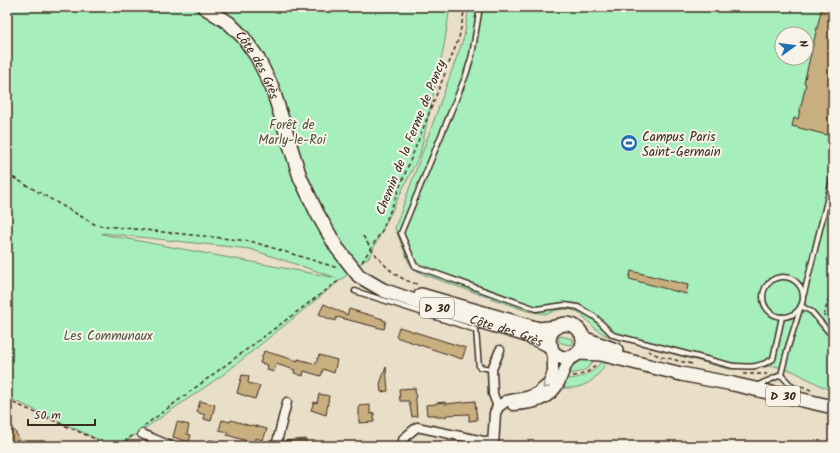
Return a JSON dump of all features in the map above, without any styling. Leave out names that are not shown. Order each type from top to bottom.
[{"type":"main road","name":"Côte des Grès","points":[[204,7],[229,22],[243,37],[257,57],[272,88],[300,177],[317,213],[337,248],[359,276],[383,290],[426,305],[523,334],[552,348]]},
{"type":"main road","name":"Côte des Grès","points":[[337,248],[358,267],[379,282],[398,289],[440,299],[539,329],[557,327]]},
{"type":"main road","points":[[562,324],[573,325],[581,333],[583,338],[581,349],[575,355],[562,357],[552,348],[550,336],[557,327],[562,324]]},
{"type":"main road","name":"D 30","points":[[583,338],[603,346],[733,384]]},
{"type":"main road","name":"D 30","points":[[575,355],[601,354],[681,374],[752,388],[809,396],[833,408]]},
{"type":"street","points":[[401,446],[404,438],[417,427],[493,445],[495,413],[500,407],[506,401],[527,397],[537,393],[549,383],[553,372],[552,348]]},
{"type":"street","points":[[500,350],[492,368],[493,394],[500,407]]},
{"type":"street","points":[[500,407],[530,404],[542,400],[552,393],[562,374],[575,355]]},
{"type":"street","points":[[276,446],[287,402]]},
{"type":"street","points":[[141,431],[171,446]]},
{"type":"street","points":[[406,436],[408,440],[406,446]]},
{"type":"street","points":[[210,446],[215,446]]},
{"type":"lane","points":[[480,7],[472,55],[466,75],[401,233],[415,266],[536,309],[565,305],[578,307],[594,317],[612,334],[733,366],[751,367],[763,365],[773,359],[782,318]]},
{"type":"lane","points":[[781,375],[804,296],[833,176]]},
{"type":"lane","points":[[801,306],[793,315],[782,318],[770,313],[763,303],[763,292],[768,283],[776,277],[781,276],[790,278],[800,285],[804,296]]},
{"type":"lane","points":[[355,291],[476,330],[479,367],[492,368]]},
{"type":"lane","points":[[801,306],[812,312],[833,337]]},
{"type":"lane","points":[[752,388],[781,375]]},
{"type":"lane","points":[[781,375],[809,396]]},
{"type":"path","name":"Chemin de la Ferme de Poncy","points":[[358,267],[384,228],[459,38],[465,7]]},
{"type":"path","points":[[7,174],[96,225],[250,241],[344,270]]},
{"type":"path","points":[[363,236],[370,248],[389,270],[399,277],[419,285]]},
{"type":"path","points":[[118,446],[141,431],[341,279]]},
{"type":"path","points":[[822,325],[833,281]]},
{"type":"path","points":[[573,376],[584,374],[598,362]]},
{"type":"path","points":[[799,385],[809,396]]},
{"type":"path","points":[[7,400],[112,446]]},
{"type":"green space","name":"Forêt de Marly-le-Roi","points":[[7,7],[450,7],[444,46],[420,154],[369,257],[224,374],[119,446],[112,446],[7,397]],"holes":[[[102,233],[250,249],[337,278]]]},
{"type":"green space","name":"Campus Paris Saint-Germain","points":[[469,7],[833,7],[833,392],[793,371],[775,366],[728,369],[605,335],[595,328],[579,312],[568,309],[557,310],[546,314],[527,311],[425,275],[414,269],[409,263],[395,228],[464,37]]},
{"type":"green space","points":[[560,336],[573,339],[573,344],[570,345],[561,343],[558,340]]},
{"type":"green space","points":[[580,357],[594,359],[592,363],[583,371],[566,373],[576,359]]},
{"type":"green space","points":[[603,357],[607,359],[603,368],[596,377],[578,387],[564,388],[565,379],[577,378],[588,374],[597,367]]},
{"type":"building","points":[[822,7],[833,7],[833,128],[831,136],[792,126],[794,118],[798,119],[806,84],[804,83],[808,66],[814,66],[814,41]]},
{"type":"building","points":[[631,271],[688,285],[686,294],[629,279]]},
{"type":"building","points":[[324,304],[347,315],[349,309],[383,319],[382,320],[386,321],[384,329],[337,317],[335,321],[331,320],[319,314]]},
{"type":"building","points":[[399,327],[466,348],[462,359],[396,337]]},
{"type":"building","points":[[264,351],[298,361],[298,359],[316,364],[319,355],[337,360],[334,373],[323,369],[321,376],[304,371],[303,376],[294,373],[295,370],[276,364],[274,372],[267,370],[268,365],[260,363]]},
{"type":"building","points":[[386,367],[388,391],[381,392],[380,384]]},
{"type":"building","points":[[242,375],[249,376],[248,383],[260,386],[255,399],[237,393]]},
{"type":"building","points":[[415,388],[417,416],[412,417],[409,401],[400,401],[399,389]]},
{"type":"building","points":[[319,394],[329,396],[326,415],[311,410],[314,402],[317,403]]},
{"type":"building","points":[[200,401],[215,405],[211,421],[204,419],[205,415],[197,412]]},
{"type":"building","points":[[475,401],[477,420],[469,421],[469,414],[446,415],[446,417],[427,415],[426,405],[445,402],[445,404]]},
{"type":"building","points":[[370,405],[370,414],[374,413],[374,422],[359,423],[359,406]]},
{"type":"building","points":[[222,420],[230,422],[231,420],[267,429],[263,440],[255,438],[254,443],[227,435],[228,432],[219,430]]},
{"type":"building","points":[[177,422],[189,425],[187,434],[191,435],[189,442],[173,437]]},
{"type":"building","points":[[14,430],[20,440],[7,446],[7,434]]},
{"type":"building","points":[[306,439],[307,446],[284,446],[284,441]]},
{"type":"place","name":"Campus Paris Saint-Germain","points":[[629,143]]},
{"type":"park label","name":"Les Communaux","points":[[108,335]]}]
